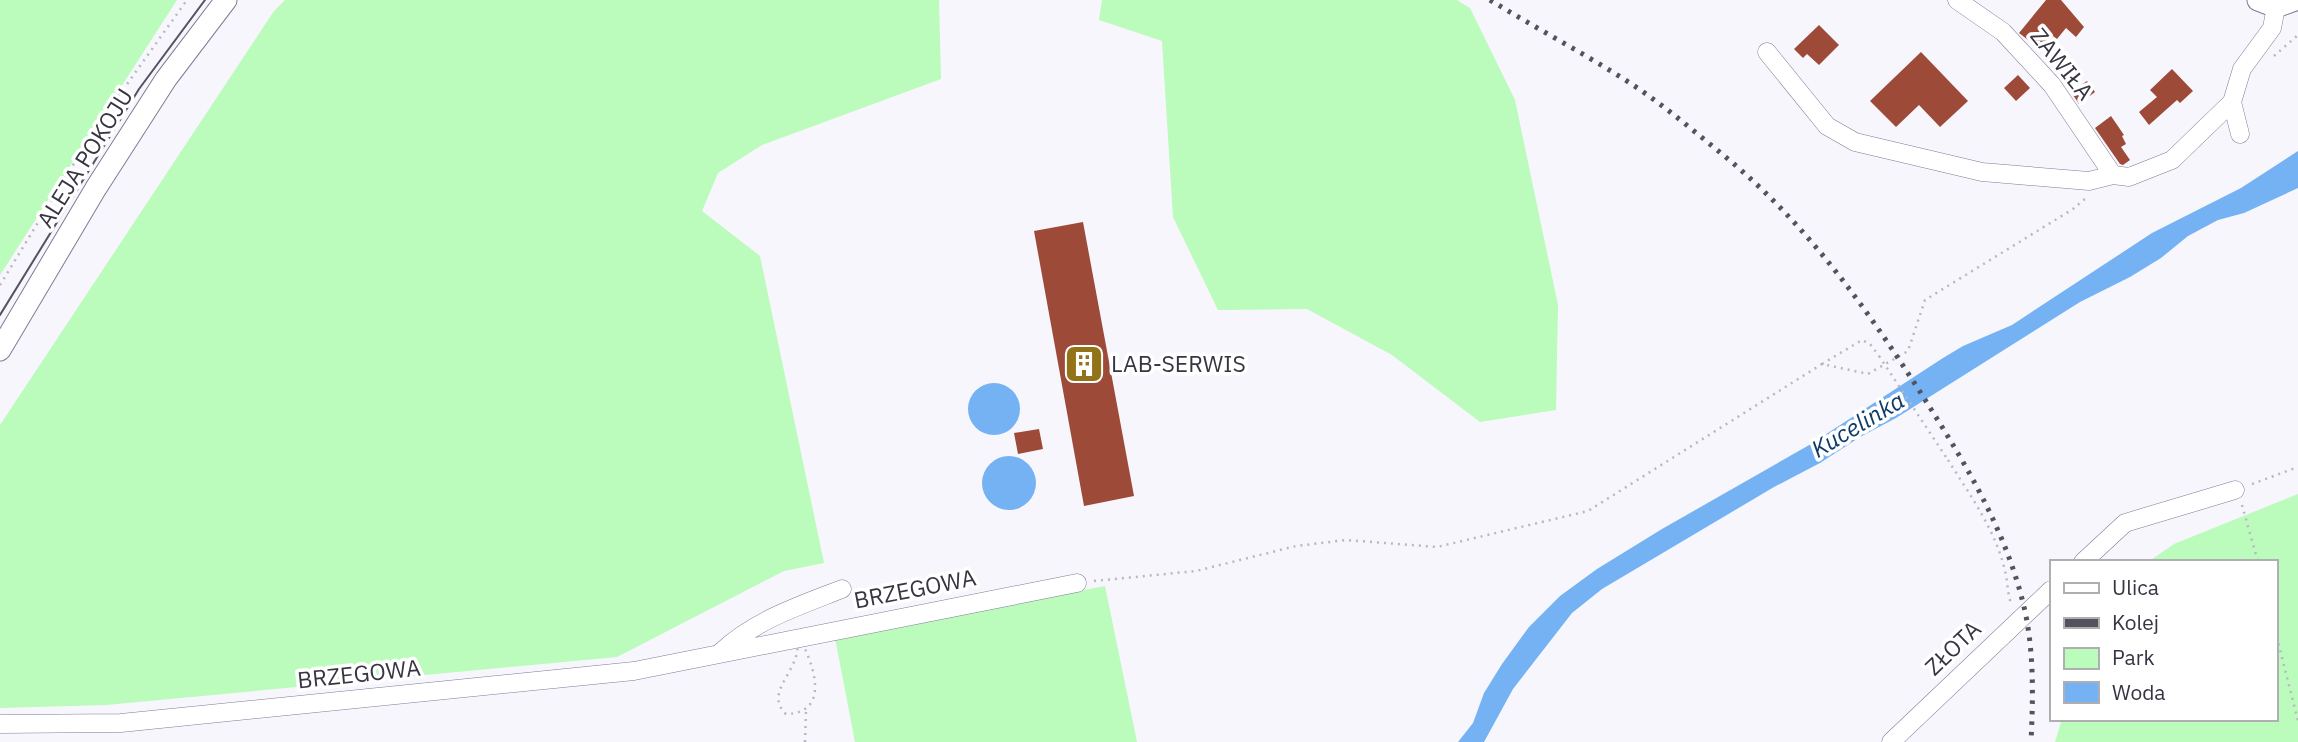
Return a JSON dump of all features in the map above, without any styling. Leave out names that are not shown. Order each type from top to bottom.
[{"type":"street","name":"ALEJA POKOJU","points":[[0,350],[96,188],[166,79],[226,0]]},
{"type":"street","name":"ZAWIŁA","points":[[1957,0],[2003,32],[2052,85],[2113,175]]},
{"type":"street","points":[[1767,52],[1827,126],[1855,142],[1982,172],[2090,181],[2113,175],[2129,177],[2172,160],[2232,102],[2242,69],[2272,28],[2276,2]]},
{"type":"street","points":[[2232,102],[2240,134]]},
{"type":"street","points":[[2084,560],[2125,523],[2235,490]]},
{"type":"street","name":"BRZEGOWA","points":[[0,724],[121,723],[634,670],[1077,583]]},
{"type":"street","name":"BRZEGOWA","points":[[721,652],[735,639],[768,618],[842,589]]},
{"type":"street","name":"ZŁOTA","points":[[1891,742],[2050,591]]},
{"type":"path","points":[[0,285],[95,130],[187,0]]},
{"type":"path","points":[[1822,364],[1868,374],[1908,351],[1924,300],[2073,209],[2113,175]]},
{"type":"path","points":[[1077,583],[1196,571],[1296,546],[1346,540],[1437,547],[1588,511],[1862,340],[1870,344],[1879,356],[1986,522],[2006,572],[2007,592],[2017,621]]},
{"type":"path","points":[[2258,560],[2247,515],[2235,490],[2298,467]]},
{"type":"path","points":[[799,637],[814,668],[814,691],[806,710],[805,742]]},
{"type":"path","points":[[799,637],[796,658],[777,699],[779,708],[786,714],[806,710]]},
{"type":"path","points":[[2277,638],[2298,721]]},
{"type":"green space","points":[[0,0],[177,0],[0,275]]},
{"type":"green space","points":[[285,0],[939,0],[941,79],[762,145],[718,173],[702,211],[760,256],[824,563],[784,571],[617,657],[106,705],[0,708],[0,425],[274,11]]},
{"type":"green space","points":[[1102,0],[1457,0],[1470,8],[1515,100],[1558,305],[1556,410],[1480,422],[1392,355],[1307,309],[1218,310],[1173,217],[1162,41],[1099,20]]},
{"type":"green space","points":[[2298,494],[2298,742],[2055,742],[2061,721],[2277,721],[2277,560],[2151,560],[2174,544]]},
{"type":"green space","points":[[1105,586],[1137,742],[855,742],[835,638]]},
{"type":"water","name":"Kucelinka","points":[[2298,151],[2298,188],[2244,213],[2218,220],[2188,236],[2161,258],[2080,302],[1896,418],[1602,589],[1572,613],[1513,689],[1484,742],[1458,742],[1473,723],[1484,693],[1529,627],[1560,596],[1597,569],[1811,444],[1963,346],[2012,325],[2152,233],[2241,188]]},
{"type":"water","points":[[994,383],[1004,385],[1012,391],[1018,399],[1018,419],[1012,427],[1004,433],[994,435],[984,433],[976,427],[970,419],[968,409],[970,399],[976,391],[984,385]]},
{"type":"water","points":[[1009,456],[1028,464],[1036,483],[1028,502],[1009,510],[990,502],[982,483],[990,464]]},
{"type":"building","points":[[2046,0],[2061,0],[2084,27],[2076,37],[2066,28],[2057,39],[2053,36],[2041,50],[2019,33]]},
{"type":"building","points":[[1819,25],[1839,45],[1819,65],[1807,54],[1803,58],[1794,49]]},
{"type":"building","points":[[1921,52],[1968,101],[1940,127],[1919,105],[1896,127],[1870,101]]},
{"type":"building","points":[[2172,69],[2193,91],[2180,103],[2177,100],[2149,125],[2139,112],[2157,97],[2150,90]]},
{"type":"building","points":[[2018,75],[2030,88],[2016,101],[2004,88]]},
{"type":"building","points":[[2087,81],[2095,92],[2079,104],[2071,92]]},
{"type":"building","points":[[2111,116],[2124,135],[2122,136],[2126,144],[2121,147],[2130,160],[2123,165],[2095,128]]},
{"type":"building","name":"LAB-SERWIS","points":[[1083,222],[1134,496],[1084,506],[1034,231]]},
{"type":"building","points":[[1039,429],[1043,449],[1018,454],[1014,433]]},
{"type":"tram line","points":[[0,315],[139,89],[205,0]]},
{"type":"railway","points":[[1490,0],[1639,89],[1722,154],[1753,181],[1810,240],[1861,304],[1959,455],[1987,506],[2010,560],[2026,616],[2032,663],[2031,742]]},
{"type":"place","name":"LAB-SERWIS","points":[[1084,364]]}]
